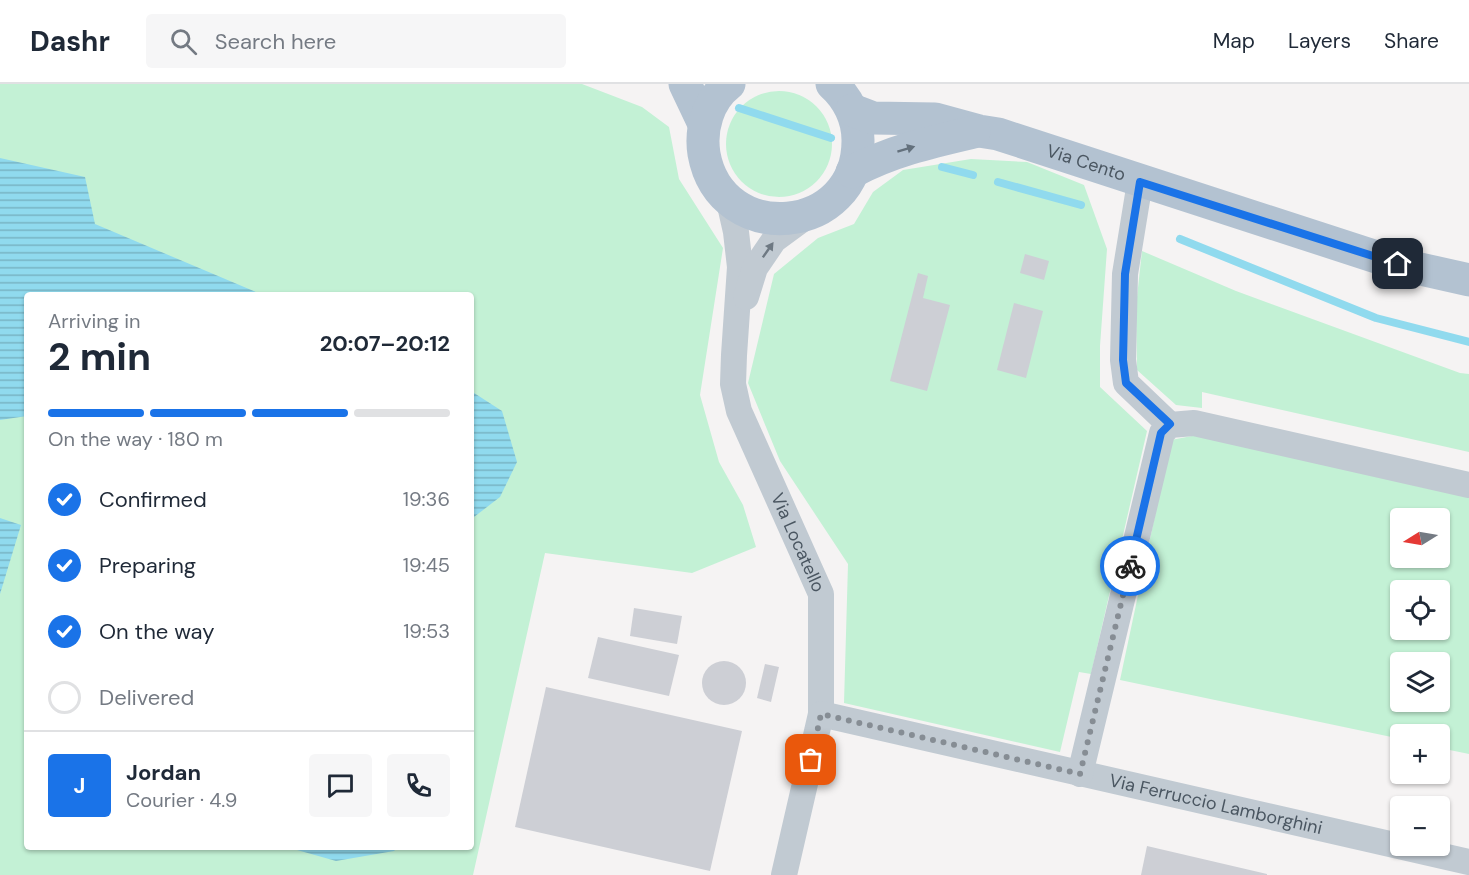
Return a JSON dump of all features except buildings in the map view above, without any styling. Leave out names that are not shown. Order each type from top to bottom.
[{"type":"main road","name":"Via Cento","points":[[685,84],[704,124]]},
{"type":"main road","name":"Via Cento","points":[[729,84],[712,104],[704,124],[703,145],[706,166],[716,185],[729,201],[747,212],[767,219],[788,220],[808,215],[827,205],[842,190],[852,172],[858,151],[858,130],[852,110],[832,84]]},
{"type":"main road","name":"Via Cento","points":[[852,110],[873,118],[935,119],[998,134],[1398,264],[1469,279]]},
{"type":"main road","name":"Via Cento","points":[[852,172],[877,158],[921,144],[979,131]]},
{"type":"street","points":[[1140,182],[1125,274],[1123,360],[1126,383],[1170,424]]},
{"type":"street","name":"Via Locatello","points":[[729,201],[736,232],[740,267],[734,355],[734,384],[739,411],[821,594],[821,714],[784,875]]},
{"type":"street","name":"Via Locatello","points":[[737,322],[755,268],[774,240],[808,215]]},
{"type":"street","points":[[1080,774],[1161,433],[1170,424],[1194,423],[1469,485]]},
{"type":"street","name":"Via Ferruccio Lamborghini","points":[[821,714],[1469,862]]},
{"type":"green space","points":[[0,84],[582,84],[642,107],[669,127],[679,179],[723,248],[700,395],[719,462],[743,505],[756,547],[692,573],[545,553],[473,875],[0,875]]},
{"type":"green space","points":[[779,91],[799,95],[817,106],[828,124],[832,144],[828,164],[817,182],[799,193],[779,197],[759,193],[741,182],[730,164],[726,144],[730,124],[741,106],[759,95]]},
{"type":"green space","points":[[971,159],[1027,162],[1084,185],[1107,249],[1100,346],[1100,387],[1147,431],[1091,674],[1079,672],[1060,752],[844,703],[848,564],[780,461],[748,383],[774,274],[818,238],[854,224],[873,192],[903,170]]},
{"type":"green space","points":[[1142,251],[1236,291],[1460,373],[1469,374],[1469,452],[1202,392],[1202,408],[1176,405],[1137,370],[1136,306]]},
{"type":"green space","points":[[1197,435],[1469,496],[1469,754],[1450,750],[1450,724],[1390,724],[1390,737],[1120,680],[1171,440]]},
{"type":"water","points":[[0,158],[85,177],[95,224],[256,292],[24,292],[24,416],[0,420]]},
{"type":"water","points":[[474,393],[502,411],[517,462],[500,497],[474,517]]},
{"type":"water","points":[[0,518],[21,525],[0,594]]},
{"type":"water","points":[[297,850],[395,850],[394,851],[336,861]]},
{"type":"waterway","points":[[739,108],[831,138]]},
{"type":"waterway","points":[[942,167],[973,175]]},
{"type":"waterway","points":[[998,182],[1081,205]]},
{"type":"waterway","points":[[1180,239],[1376,318],[1469,342]]},
{"type":"way so far","points":[[811,760],[821,714],[1080,774],[1130,566]]},
{"type":"route","points":[[1130,566],[1161,433],[1170,424],[1126,383],[1123,360],[1125,274],[1140,182],[1398,264]]}]
